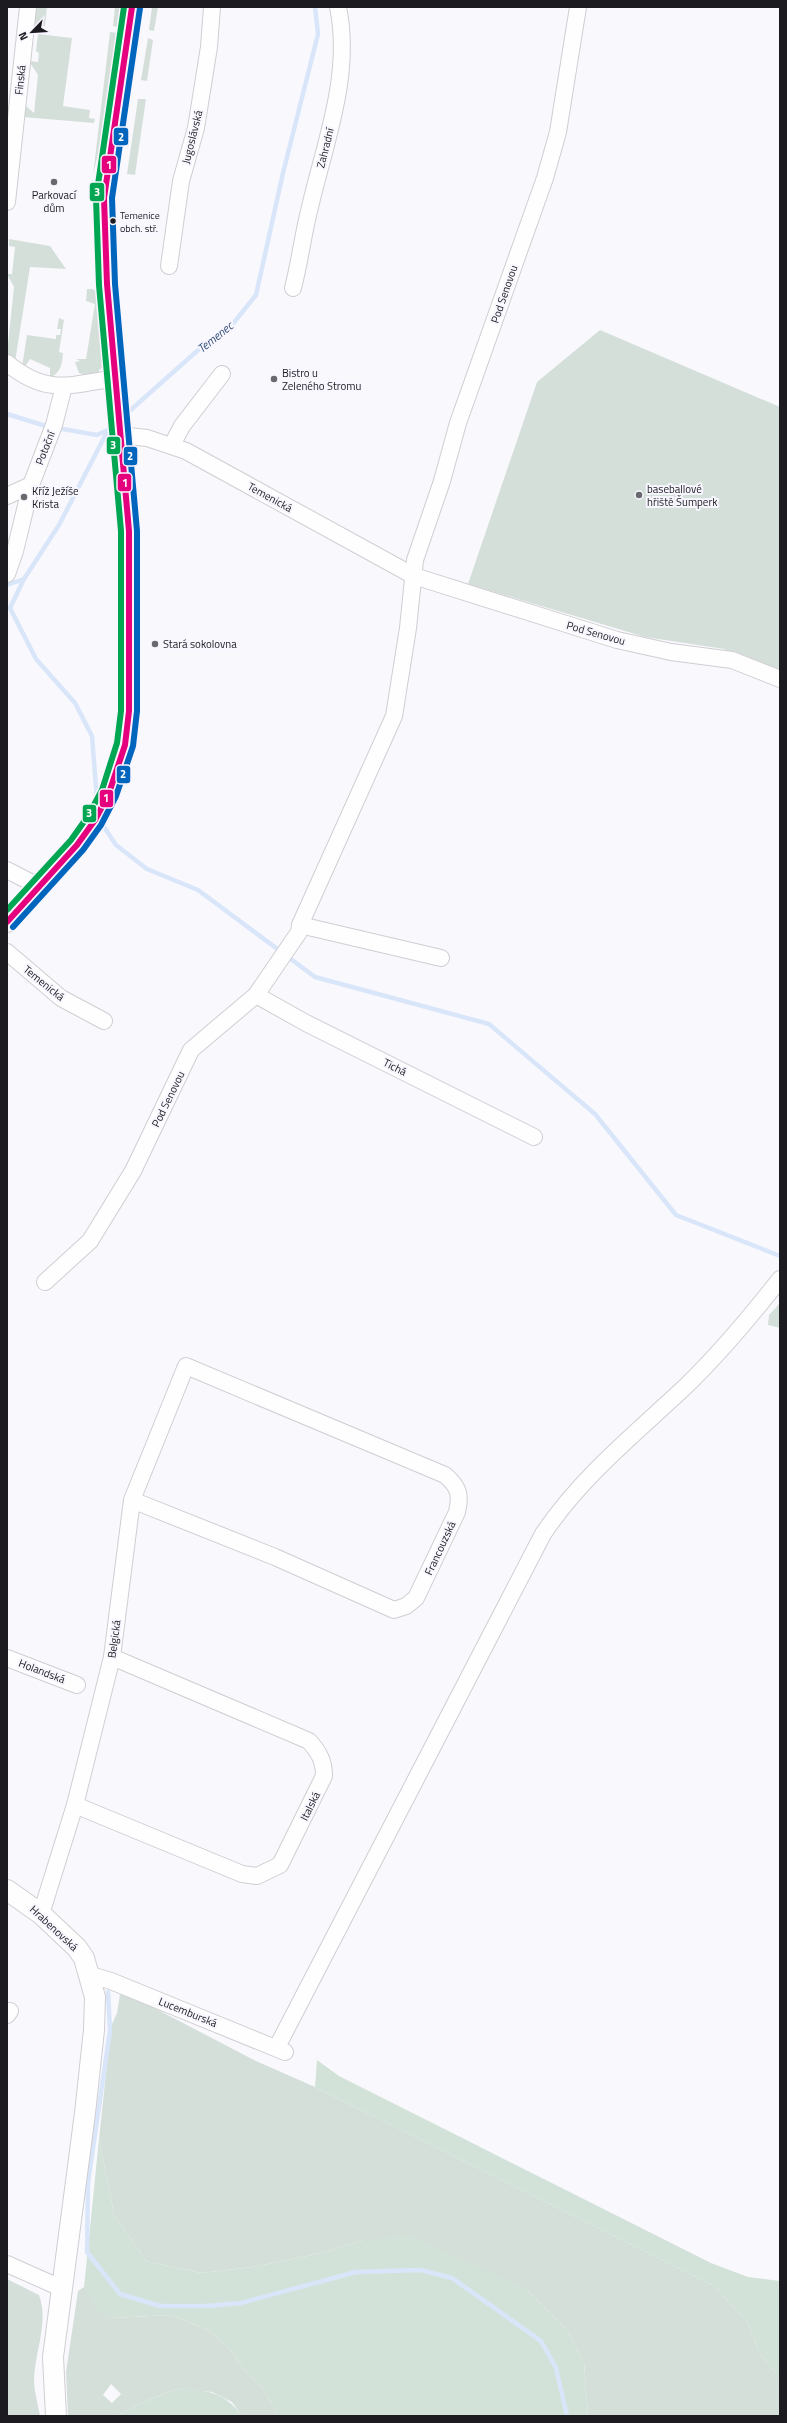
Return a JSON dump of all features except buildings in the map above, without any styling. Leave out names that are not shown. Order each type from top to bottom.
[{"type":"street","name":"Finská","points":[[7,202],[28,7]]},
{"type":"street","points":[[7,922],[77,844],[95,820],[109,793],[125,745],[129,711],[131,612],[130,531],[107,284],[104,198],[132,7]]},
{"type":"street","name":"Jugoslávská","points":[[169,266],[181,181],[196,128],[200,106],[209,47],[212,7]]},
{"type":"street","name":"Zahradní","points":[[293,288],[309,209],[342,78],[341,19],[338,7]]},
{"type":"street","name":"Pod Senovou","points":[[45,1282],[90,1241],[132,1171],[191,1050],[256,994],[299,932],[300,924],[394,716],[414,576],[414,560],[424,528],[442,481],[458,423],[545,178],[558,132],[578,7]]},
{"type":"street","points":[[7,363],[18,372],[41,384],[64,386],[117,385]]},
{"type":"street","points":[[172,445],[182,426],[222,374]]},
{"type":"street","name":"Potoční","points":[[7,574],[15,551],[30,485],[54,425],[64,386]]},
{"type":"street","name":"Temenická","points":[[120,431],[172,445],[414,576]]},
{"type":"street","points":[[7,496],[30,485]]},
{"type":"street","name":"Pod Senovou","points":[[414,576],[617,640],[671,652],[732,660],[780,679]]},
{"type":"street","points":[[7,870],[38,886]]},
{"type":"street","points":[[300,924],[441,958]]},
{"type":"street","name":"Temenická","points":[[7,952],[61,998],[104,1021]]},
{"type":"street","name":"Tichá","points":[[256,994],[306,1023],[534,1137]]},
{"type":"street","name":"Lucemburská","points":[[90,1975],[112,1981],[281,2049],[543,1534],[558,1512],[588,1478],[688,1384],[760,1304],[780,1279]]},
{"type":"street","name":"Belgická","points":[[41,1914],[75,1805],[112,1657],[132,1500],[186,1366]]},
{"type":"street","name":"Francouzská","points":[[132,1500],[275,1557],[394,1610],[406,1606],[416,1598],[457,1512],[460,1499],[457,1485],[445,1475],[186,1366]]},
{"type":"street","name":"Italská","points":[[75,1805],[242,1874],[257,1876],[280,1865],[324,1776],[324,1764],[318,1751],[308,1741],[112,1657]]},
{"type":"street","name":"Holandská","points":[[7,1658],[77,1685]]},
{"type":"street","name":"Hrabenovská","points":[[7,1890],[41,1914],[76,1948],[84,1958],[95,1997],[94,2030],[52,2356],[56,2416]]},
{"type":"street","points":[[7,2264],[61,2288]]},
{"type":"shaded area","points":[[35,7],[47,7],[45,26],[33,24]]},
{"type":"shaded area","points":[[115,7],[123,7],[120,28],[113,26]]},
{"type":"shaded area","points":[[152,7],[158,7],[154,31],[149,30]]},
{"type":"shaded area","points":[[110,32],[119,33],[107,116],[93,175]]},
{"type":"shaded area","points":[[38,34],[72,38],[63,106],[90,110],[89,118],[95,119],[94,123],[23,117],[25,105],[34,113],[38,75],[29,61],[38,62],[39,53],[36,51]]},
{"type":"shaded area","points":[[148,38],[153,40],[147,81],[141,80]]},
{"type":"shaded area","points":[[138,99],[146,99],[135,175],[127,174]]},
{"type":"shaded area","points":[[9,239],[50,246],[66,269],[30,267],[15,362],[7,354],[14,287],[7,274],[12,274],[15,247],[9,246]]},
{"type":"shaded area","points":[[87,289],[93,289],[96,292],[103,366],[97,373],[87,376],[79,373],[75,362],[80,361],[76,359],[86,359],[95,304],[86,301]]},
{"type":"shaded area","points":[[59,318],[64,320],[59,352],[63,353],[63,357],[59,371],[50,378],[50,368],[30,359],[24,368],[22,367],[27,335],[56,339],[56,335],[60,335],[61,329],[57,329]]},
{"type":"shaded area","name":"baseballové hřiště Šumperk","points":[[600,330],[780,407],[780,674],[724,649],[645,637],[468,584],[537,382]]},
{"type":"shaded area","points":[[780,1303],[780,1328],[768,1325],[769,1315]]},
{"type":"shaded area","points":[[120,1994],[135,1998],[256,2061],[315,2087],[714,2286],[748,2323],[759,2353],[780,2378],[780,2416],[588,2416],[584,2362],[568,2331],[525,2288],[363,2240],[322,2253],[253,2267],[201,2273],[146,2261],[114,2214],[99,2139],[111,2026],[117,2013]]},
{"type":"shaded area","points":[[317,2060],[339,2076],[711,2263],[748,2277],[780,2281],[780,2378],[759,2353],[748,2323],[714,2286],[315,2087]]},
{"type":"shaded area","points":[[99,2139],[114,2214],[146,2261],[201,2273],[253,2267],[322,2253],[363,2240],[409,2235],[525,2288],[568,2331],[584,2362],[588,2416],[278,2416],[263,2389],[243,2369],[231,2350],[210,2331],[171,2315],[111,2318],[100,2312],[84,2287]]},
{"type":"shaded area","points":[[7,2279],[39,2295],[42,2305],[43,2315],[41,2337],[34,2379],[35,2393],[40,2416],[7,2416]]},
{"type":"shaded area","points":[[84,2287],[111,2318],[171,2315],[210,2331],[231,2350],[243,2369],[263,2389],[278,2416],[242,2416],[232,2402],[212,2392],[176,2389],[136,2405],[117,2416],[68,2416],[66,2372],[78,2291]],"holes":[[[111,2384],[121,2394],[112,2403],[103,2395]]]},
{"type":"shaded area","points":[[176,2389],[205,2391],[214,2394],[228,2401],[242,2416],[117,2416],[136,2405]]},
{"type":"waterway","name":"Temenec","points":[[125,415],[197,351],[232,325],[256,295],[283,173],[318,34],[315,7]]},
{"type":"waterway","points":[[7,414],[49,427]]},
{"type":"waterway","name":"Temenec","points":[[7,585],[24,579],[59,525],[108,430],[113,426]]},
{"type":"waterway","points":[[57,428],[97,435],[108,430]]},
{"type":"waterway","points":[[24,579],[10,608],[36,659],[75,703],[92,736],[97,800]]},
{"type":"waterway","points":[[100,821],[116,845],[147,869],[198,890],[315,977],[489,1024],[595,1114],[676,1215],[780,1256]]},
{"type":"waterway","points":[[108,1992],[110,2030],[88,2183],[87,2252],[120,2294],[160,2306],[207,2306],[241,2303],[356,2272],[421,2270],[452,2278],[541,2341],[556,2368],[567,2416]]},
{"type":"transit line","name":"3","points":[[7,910],[71,840],[88,816],[102,790],[117,743],[121,711],[121,531],[99,285],[96,198],[124,7]]},
{"type":"transit line","name":"1","points":[[7,922],[77,845],[95,820],[109,793],[125,745],[129,711],[129,531],[107,284],[104,198],[132,7]]},
{"type":"transit line","name":"2","points":[[13,927],[83,850],[101,825],[116,796],[133,746],[137,711],[137,531],[115,284],[112,198],[140,8]]},
{"type":"place","name":"Parkovací dům","points":[[54,182]]},
{"type":"place","name":"Temenice obch. stř.","points":[[113,221]]},
{"type":"place","name":"Bistro u Zeleného Stromu","points":[[274,379]]},
{"type":"place","name":"baseballové hřiště Šumperk","points":[[639,495]]},
{"type":"place","name":"Kříž Ježíše Krista","points":[[24,497]]},
{"type":"place","name":"Stará sokolovna","points":[[155,644]]}]
